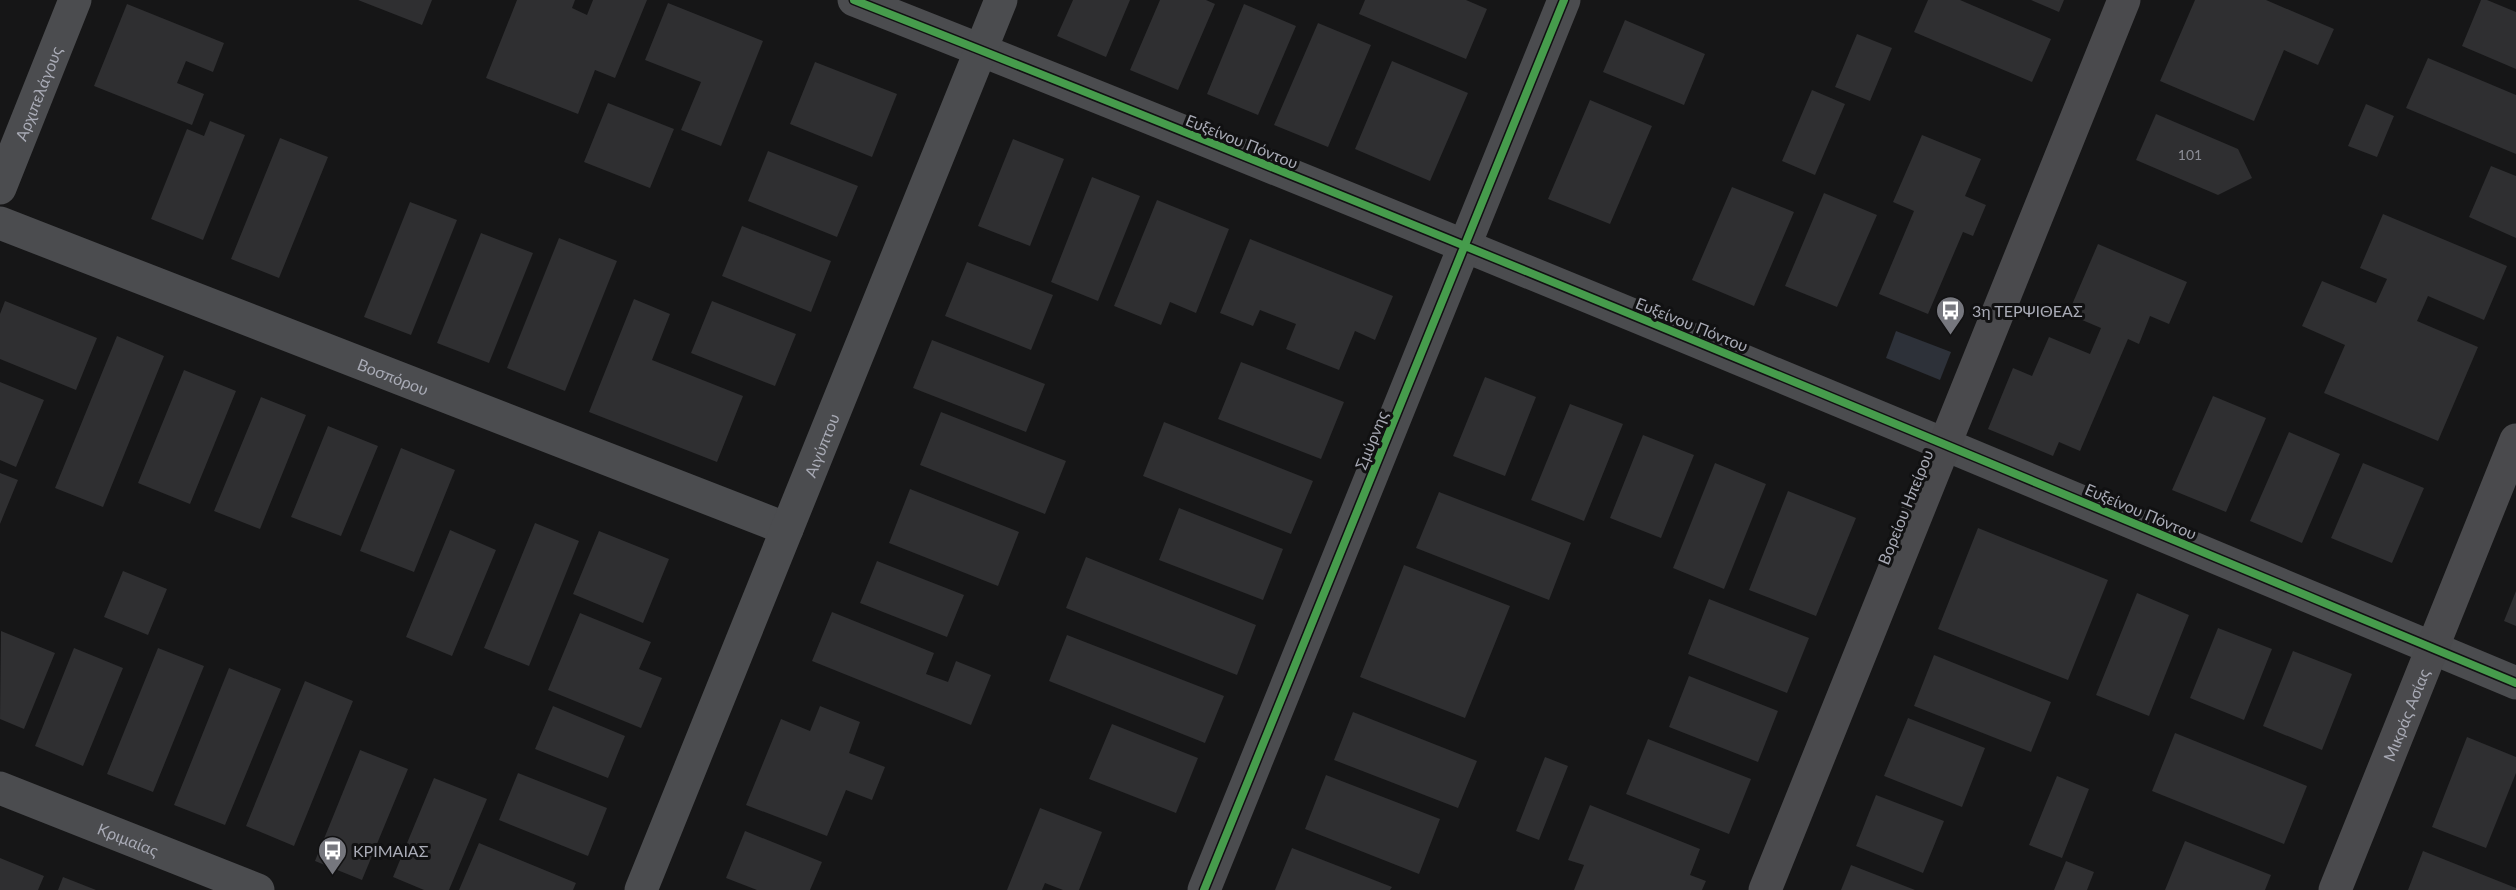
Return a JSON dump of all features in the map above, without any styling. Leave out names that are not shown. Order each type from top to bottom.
[{"type":"street","name":"Αρχιπελάγους","points":[[0,188],[75,0]]},
{"type":"street","name":"Ευξείνου Πόντου","points":[[854,0],[1465,245],[1945,443],[2516,683]]},
{"type":"street","name":"Αιγύπτου","points":[[641,890],[1001,0]]},
{"type":"street","name":"Σμύρνης","points":[[1204,890],[1564,0]]},
{"type":"street","name":"Βορείου Ηπείρου","points":[[1765,890],[2124,0]]},
{"type":"street","name":"Βοσπόρου","points":[[0,223],[787,529]]},
{"type":"street","name":"Μικράς Ασίας","points":[[2335,890],[2516,440]]},
{"type":"street","name":"Κριμαίας","points":[[0,788],[258,890]]},
{"type":"shaded area","points":[[1896,331],[1951,352],[1940,380],[1886,358]]},
{"type":"building","points":[[358,0],[432,0],[422,25]]},
{"type":"building","points":[[517,0],[575,0],[572,8],[587,15],[593,0],[647,0],[615,78],[595,70],[578,114],[486,78]]},
{"type":"building","points":[[1073,0],[1130,0],[1106,57],[1057,36]]},
{"type":"building","points":[[1160,0],[1206,0],[1215,4],[1178,90],[1130,70]]},
{"type":"building","points":[[1365,0],[1466,0],[1487,9],[1466,59],[1359,14]]},
{"type":"building","points":[[1928,0],[1960,0],[2051,39],[2032,82],[1914,32]]},
{"type":"building","points":[[2031,0],[2064,0],[2059,12]]},
{"type":"building","points":[[2195,0],[2266,0],[2334,29],[2318,65],[2284,50],[2254,121],[2160,81]]},
{"type":"building","points":[[2481,0],[2487,0],[2516,12],[2516,69],[2462,46]]},
{"type":"building","points":[[668,3],[763,41],[721,146],[681,130],[701,82],[645,60]]},
{"type":"building","points":[[127,4],[224,43],[213,72],[186,61],[177,83],[204,94],[192,125],[94,86]]},
{"type":"building","points":[[1244,4],[1296,26],[1258,115],[1207,94]]},
{"type":"building","points":[[1625,20],[1705,54],[1684,105],[1603,72]]},
{"type":"building","points":[[1318,23],[1371,45],[1328,147],[1274,125]]},
{"type":"building","points":[[1857,34],[1892,48],[1870,101],[1835,87]]},
{"type":"building","points":[[2428,58],[2516,95],[2516,154],[2406,108]]},
{"type":"building","points":[[1392,61],[1468,93],[1430,181],[1355,149]]},
{"type":"building","points":[[815,62],[897,94],[872,157],[790,124]]},
{"type":"building","points":[[1812,90],[1845,104],[1815,175],[1782,161]]},
{"type":"building","points":[[1590,100],[1652,126],[1610,224],[1548,199]]},
{"type":"building","points":[[608,103],[674,129],[650,188],[584,162]]},
{"type":"building","points":[[2366,104],[2394,116],[2377,157],[2348,146]]},
{"type":"building","points":[[2156,114],[2238,149],[2252,178],[2218,195],[2136,160]]},
{"type":"building","points":[[210,121],[245,135],[203,240],[151,219],[187,129],[204,136]]},
{"type":"building","points":[[1922,135],[1981,159],[1965,196],[1986,205],[1973,236],[1963,232],[1928,314],[1879,294],[1914,211],[1893,202]]},
{"type":"building","points":[[280,138],[328,157],[279,278],[231,259]]},
{"type":"building","points":[[1013,139],[1064,159],[1030,246],[978,226]]},
{"type":"building","points":[[768,151],[858,186],[837,237],[748,201]]},
{"type":"building","points":[[2491,166],[2516,176],[2516,238],[2469,217]]},
{"type":"building","points":[[1092,177],[1140,196],[1098,301],[1051,282]]},
{"type":"building","points":[[1732,187],[1794,212],[1754,306],[1692,280]]},
{"type":"building","points":[[1824,193],[1877,215],[1837,307],[1785,286]]},
{"type":"building","points":[[1157,200],[1229,229],[1196,313],[1170,302],[1161,325],[1114,306]]},
{"type":"building","points":[[410,202],[457,220],[411,335],[364,317]]},
{"type":"building","points":[[2383,214],[2507,266],[2484,320],[2428,296],[2417,321],[2478,347],[2438,441],[2324,393],[2345,345],[2302,326],[2322,281],[2376,303],[2387,279],[2360,268]]},
{"type":"building","points":[[742,226],[831,261],[811,312],[722,276]]},
{"type":"building","points":[[481,233],[533,253],[489,363],[437,343]]},
{"type":"building","points":[[559,238],[617,261],[565,391],[507,368]]},
{"type":"building","points":[[1250,239],[1393,296],[1375,340],[1355,331],[1339,370],[1286,349],[1296,324],[1260,310],[1253,326],[1220,313]]},
{"type":"building","points":[[2098,244],[2187,282],[2169,324],[2150,316],[2139,344],[2128,339],[2080,451],[2059,442],[2053,456],[1988,429],[2013,368],[2032,376],[2049,337],[2090,354],[2101,328],[2068,314]]},
{"type":"building","points":[[967,262],[1053,295],[1031,350],[945,316]]},
{"type":"building","points":[[634,299],[670,314],[652,360],[743,396],[717,462],[589,412]]},
{"type":"building","points":[[5,301],[97,338],[76,390],[0,359],[0,314]]},
{"type":"building","points":[[712,301],[796,334],[775,386],[691,353]]},
{"type":"building","points":[[117,336],[164,356],[103,507],[55,488]]},
{"type":"building","points":[[932,340],[1045,384],[1026,432],[913,388]]},
{"type":"building","points":[[1241,362],[1344,402],[1321,459],[1218,419]]},
{"type":"building","points":[[184,370],[236,391],[190,504],[138,483]]},
{"type":"building","points":[[1485,377],[1536,397],[1505,476],[1453,456]]},
{"type":"building","points":[[0,382],[44,400],[16,467],[0,460]]},
{"type":"building","points":[[2213,396],[2266,418],[2226,512],[2172,490]]},
{"type":"building","points":[[261,397],[306,415],[260,529],[214,511]]},
{"type":"building","points":[[1570,404],[1623,424],[1584,521],[1531,500]]},
{"type":"building","points":[[941,412],[1066,461],[1045,514],[920,465]]},
{"type":"building","points":[[1164,422],[1313,481],[1291,534],[1143,476]]},
{"type":"building","points":[[328,426],[378,446],[341,536],[291,517]]},
{"type":"building","points":[[2289,432],[2340,454],[2302,543],[2250,521]]},
{"type":"building","points":[[1643,435],[1694,455],[1661,538],[1610,518]]},
{"type":"building","points":[[401,448],[455,470],[414,572],[360,551]]},
{"type":"building","points":[[1715,463],[1766,484],[1724,589],[1673,568]]},
{"type":"building","points":[[2363,463],[2424,488],[2392,563],[2331,538]]},
{"type":"building","points":[[0,473],[18,480],[0,524]]},
{"type":"building","points":[[910,489],[1019,532],[998,586],[889,543]]},
{"type":"building","points":[[1788,491],[1856,518],[1816,616],[1749,590]]},
{"type":"building","points":[[1439,492],[1571,543],[1549,600],[1416,548]]},
{"type":"building","points":[[1179,508],[1283,549],[1263,600],[1159,560]]},
{"type":"building","points":[[535,523],[579,541],[529,666],[484,648]]},
{"type":"building","points":[[1978,528],[2108,580],[2068,680],[1938,629]]},
{"type":"building","points":[[450,530],[496,550],[452,656],[406,637]]},
{"type":"building","points":[[599,531],[669,559],[643,623],[573,594]]},
{"type":"building","points":[[1086,557],[1256,625],[1237,675],[1066,608]]},
{"type":"building","points":[[877,561],[964,595],[947,637],[860,603]]},
{"type":"building","points":[[1404,565],[1510,606],[1465,718],[1360,677]]},
{"type":"building","points":[[123,571],[167,589],[148,635],[104,617]]},
{"type":"building","points":[[2516,591],[2516,626],[2504,621]]},
{"type":"building","points":[[2137,593],[2189,615],[2149,716],[2096,695]]},
{"type":"building","points":[[1709,599],[1809,638],[1787,693],[1688,654]]},
{"type":"building","points":[[832,612],[934,653],[926,674],[948,682],[956,661],[991,675],[971,725],[812,661]]},
{"type":"building","points":[[580,613],[651,642],[639,669],[662,678],[641,728],[548,690]]},
{"type":"building","points":[[2218,628],[2272,649],[2244,720],[2190,698]]},
{"type":"building","points":[[1,631],[55,653],[24,729],[0,719]]},
{"type":"building","points":[[1067,635],[1224,696],[1205,743],[1049,681]]},
{"type":"building","points":[[74,648],[123,668],[83,766],[35,746]]},
{"type":"building","points":[[158,648],[204,666],[153,792],[107,774]]},
{"type":"building","points":[[2293,651],[2352,674],[2322,750],[2263,726]]},
{"type":"building","points":[[1934,655],[2051,702],[2031,752],[1914,706]]},
{"type":"building","points":[[229,668],[281,689],[225,825],[174,805]]},
{"type":"building","points":[[1689,676],[1778,711],[1758,762],[1669,727]]},
{"type":"building","points":[[305,681],[353,701],[294,846],[246,826]]},
{"type":"building","points":[[553,706],[625,736],[608,778],[535,749]]},
{"type":"building","points":[[820,706],[860,722],[849,753],[885,767],[872,800],[846,790],[827,836],[746,805],[781,719],[810,731]]},
{"type":"building","points":[[1353,712],[1477,761],[1458,808],[1334,760]]},
{"type":"building","points":[[1908,718],[1985,748],[1962,807],[1884,776]]},
{"type":"building","points":[[1112,724],[1198,758],[1176,813],[1089,779]]},
{"type":"building","points":[[2175,733],[2307,786],[2284,844],[2152,791]]},
{"type":"building","points":[[2467,737],[2516,757],[2516,773],[2486,848],[2432,827]]},
{"type":"building","points":[[1648,739],[1751,779],[1729,834],[1626,794]]},
{"type":"building","points":[[360,750],[408,769],[362,880],[315,861]]},
{"type":"building","points":[[1545,757],[1568,766],[1539,840],[1516,831]]},
{"type":"building","points":[[518,773],[607,808],[588,856],[499,820]]},
{"type":"building","points":[[1326,775],[1440,819],[1419,874],[1305,829]]},
{"type":"building","points":[[2057,776],[2089,789],[2062,858],[2029,845]]},
{"type":"building","points":[[434,778],[487,799],[449,890],[424,890],[393,877]]},
{"type":"building","points":[[1876,795],[1944,821],[1923,873],[1856,846]]},
{"type":"building","points":[[1590,805],[1700,849],[1690,875],[1706,881],[1702,890],[1574,890],[1584,865],[1568,860]]},
{"type":"building","points":[[1040,808],[1102,832],[1079,890],[1063,890],[1045,883],[1042,890],[1007,890]]},
{"type":"building","points":[[745,831],[822,862],[810,890],[757,890],[726,878]]},
{"type":"building","points":[[2185,841],[2271,875],[2265,890],[2165,890]]},
{"type":"building","points":[[479,843],[576,883],[573,890],[459,890]]},
{"type":"building","points":[[1292,848],[1392,887],[1390,890],[1275,890]]},
{"type":"building","points":[[2423,851],[2516,888],[2516,890],[2408,890]]},
{"type":"building","points":[[0,858],[44,876],[38,890],[0,890]]},
{"type":"building","points":[[2066,861],[2094,872],[2087,890],[2054,890]]},
{"type":"building","points":[[1851,865],[1915,890],[1841,890]]},
{"type":"building","points":[[63,877],[96,890],[58,890]]},
{"type":"cycle path","points":[[854,0],[1479,252],[2516,683]]},
{"type":"cycle path","points":[[1204,890],[1564,0]]},
{"type":"place","name":"3η ΤΕΡΨΙΘΕΑΣ","points":[[1951,336]]},
{"type":"place","name":"ΚΡΙΜΑΙΑΣ","points":[[332,876]]}]
